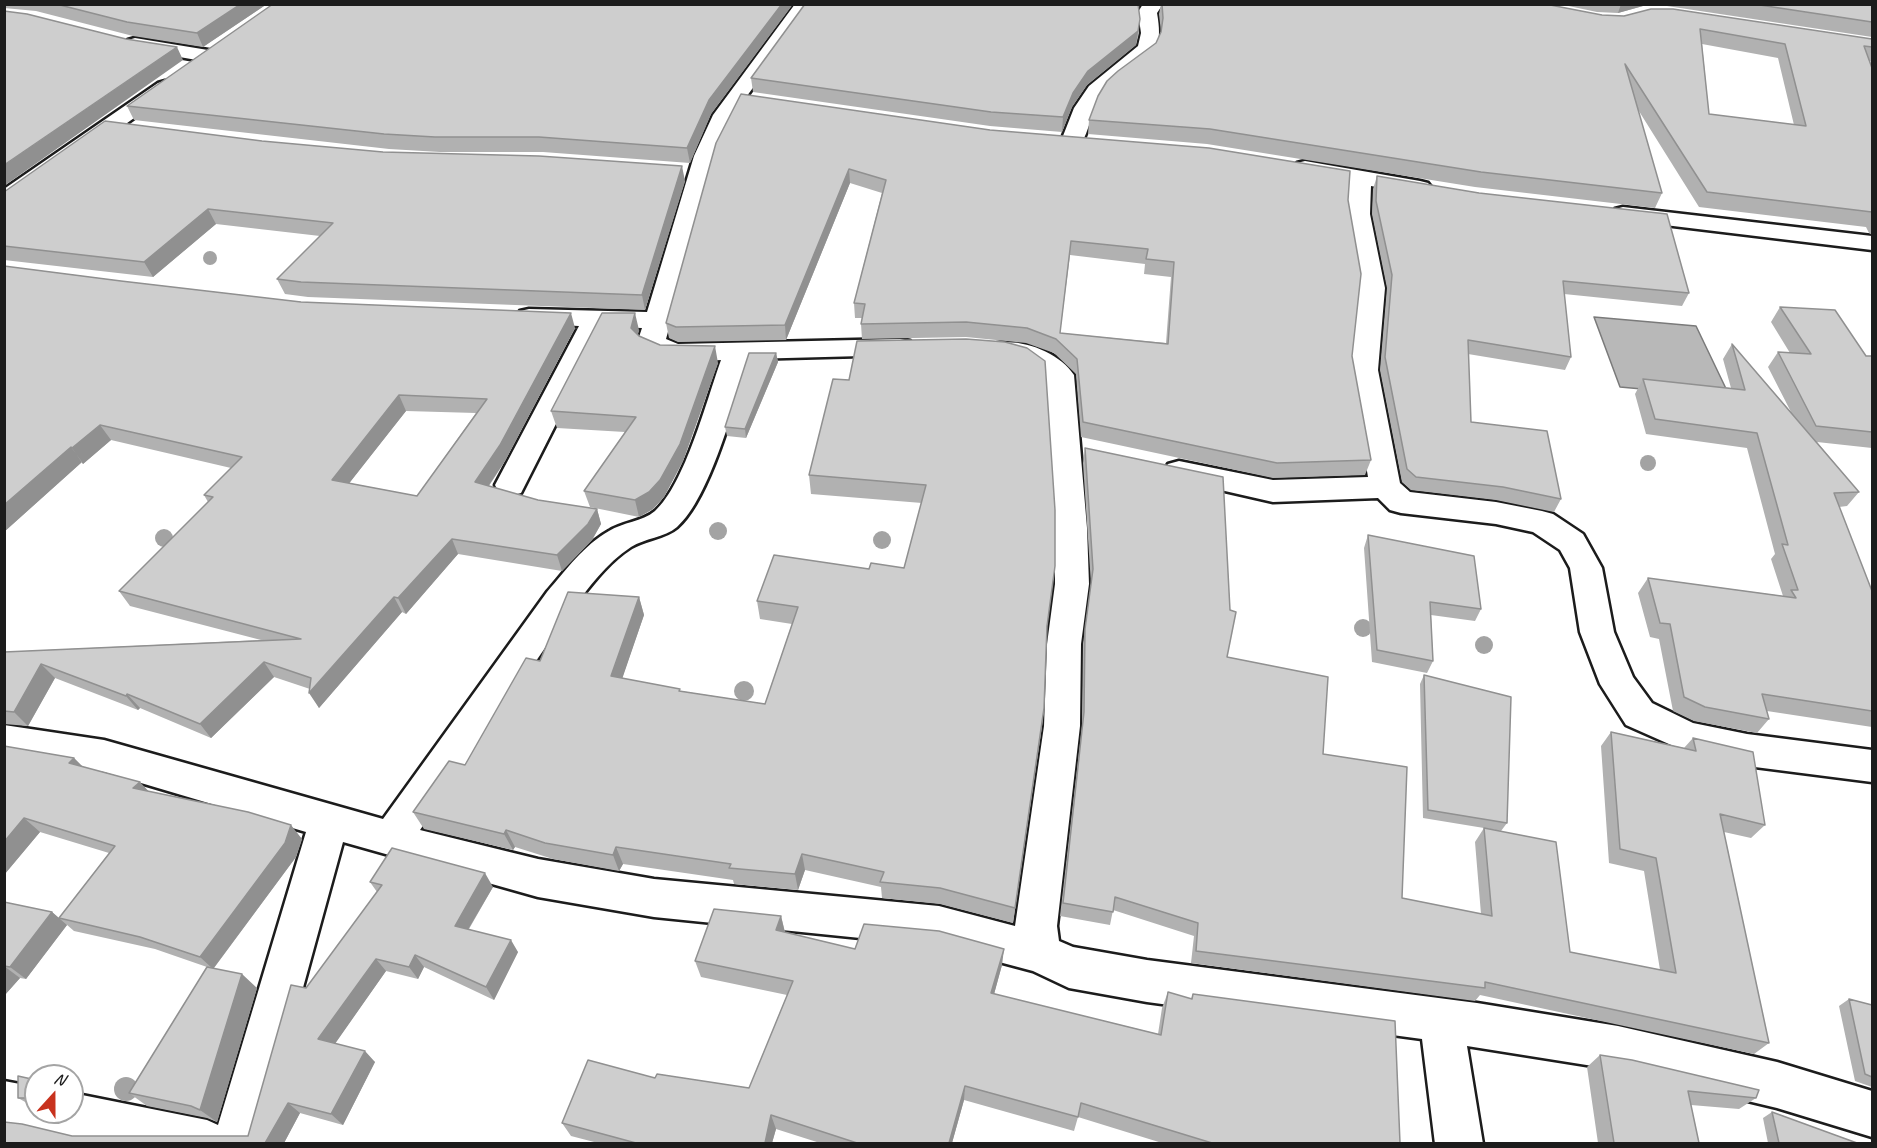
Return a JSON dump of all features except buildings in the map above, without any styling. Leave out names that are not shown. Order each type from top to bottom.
[{"type":"street","points":[[805,4],[745,99],[714,135],[705,156],[691,172],[651,343],[674,353],[935,347]]},
{"type":"street","points":[[1098,143],[1061,140],[1106,78],[1145,51],[1150,40],[1148,12],[1154,4]]},
{"type":"street","points":[[4,200],[216,50],[122,41]]},
{"type":"street","points":[[109,126],[144,131]]},
{"type":"street","points":[[1282,164],[1442,191]]},
{"type":"street","points":[[1360,177],[1358,214],[1372,288],[1365,334],[1364,370],[1385,487],[1401,502],[1496,513],[1542,522],[1572,542],[1586,568],[1597,632],[1618,684],[1639,714],[1687,737],[1747,750],[1872,766]]},
{"type":"street","points":[[1599,211],[1872,243]]},
{"type":"street","points":[[502,315],[657,320]]},
{"type":"street","points":[[510,485],[596,319]]},
{"type":"street","points":[[976,347],[1036,357],[1060,375],[1077,448],[1072,584],[1064,644],[1062,726],[1036,926],[1040,953]]},
{"type":"street","points":[[391,839],[560,601],[589,566],[620,539],[665,521],[674,511],[691,480],[737,353]]},
{"type":"street","points":[[1157,466],[1273,491],[1385,487]]},
{"type":"street","points":[[4,740],[104,756],[330,822],[538,878],[654,898],[939,926],[1040,953],[1069,967],[1147,981],[1441,1020],[1618,1048],[1777,1085],[1872,1114]]},
{"type":"street","points":[[236,1143],[330,822]]},
{"type":"street","points":[[1441,1020],[1459,1143]]},
{"type":"street","points":[[4,1104],[24,1108]]},
{"type":"street","points":[[84,1119],[207,1143]]},
{"type":"shaded area","points":[[1594,317],[1696,326],[1730,397],[1620,387]]}]
